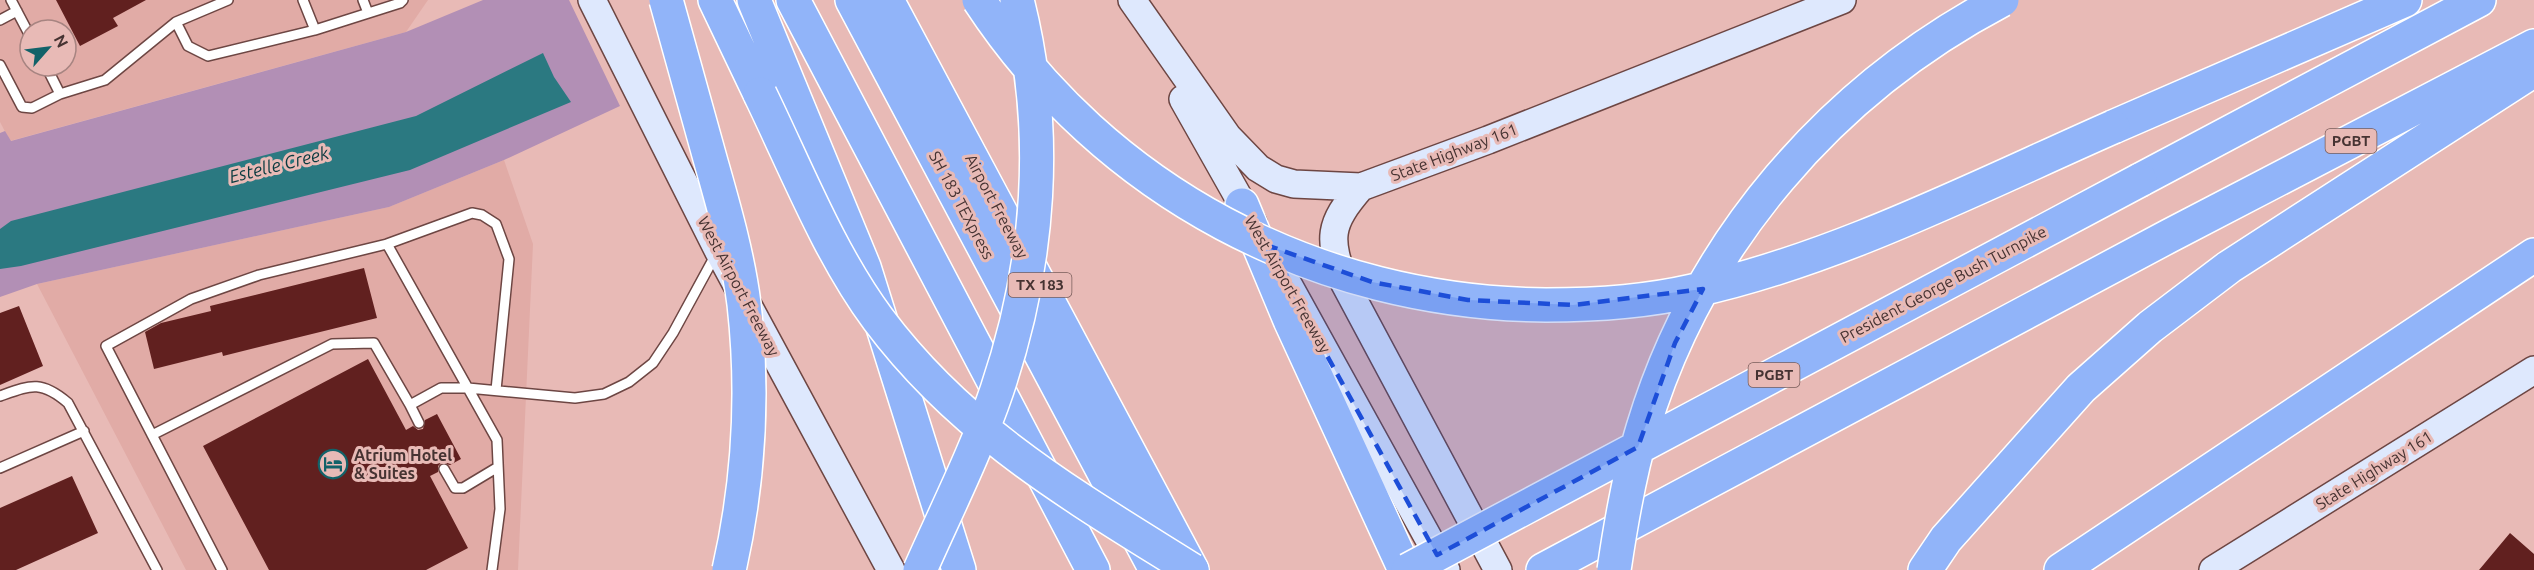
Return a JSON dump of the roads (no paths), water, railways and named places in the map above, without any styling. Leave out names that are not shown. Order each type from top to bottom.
[{"type":"highway","points":[[666,0],[729,226],[744,302],[749,364],[746,480],[729,570]]},
{"type":"highway","points":[[716,0],[819,217],[847,270],[877,318],[912,362],[951,402],[1018,458],[1192,570]]},
{"type":"highway","points":[[754,0],[864,267],[959,570]]},
{"type":"highway","points":[[794,0],[1093,570]]},
{"type":"highway","name":"SH 183 TEXpress","points":[[830,0],[1130,570]]},
{"type":"highway","name":"SH 183 TEXpress","points":[[852,0],[1156,570]]},
{"type":"highway","name":"Airport Freeway","points":[[887,0],[1192,570]]},
{"type":"highway","points":[[979,0],[996,26],[1048,89],[1098,138],[1164,189],[1225,225],[1303,261],[1372,282],[1468,300],[1528,305],[1626,302],[1688,292],[1744,279],[1796,261],[1873,231],[2405,0]]},
{"type":"highway","points":[[920,570],[997,392],[1017,326],[1029,271],[1035,217],[1037,147],[1034,94],[1017,0]]},
{"type":"highway","points":[[1614,570],[1623,509],[1643,427],[1676,343],[1708,278],[1733,238],[1772,186],[1810,143],[1852,102],[1899,64],[1949,30],[2002,0]]},
{"type":"highway","name":"President George Bush Turnpike","points":[[1407,570],[2479,0]]},
{"type":"highway","name":"PGBT","points":[[1544,570],[2169,236],[2534,45]]},
{"type":"highway","points":[[1925,570],[1946,539],[2073,396],[2150,327],[2229,267],[2534,70]]},
{"type":"highway","points":[[1242,205],[1290,320],[1407,570]]},
{"type":"highway","points":[[2061,570],[2534,255]]},
{"type":"main road","name":"West Airport Freeway","points":[[592,0],[718,250],[891,570]]},
{"type":"main road","name":"West Airport Freeway","points":[[1130,0],[1446,570]]},
{"type":"main road","name":"State Highway 161","points":[[1130,0],[1228,136],[1258,168],[1276,179],[1294,184],[1361,187],[1488,140],[1842,0]]},
{"type":"main road","points":[[1361,187],[1339,217],[1333,234],[1335,257],[1345,284],[1498,570]]},
{"type":"main road","name":"State Highway 161","points":[[2213,570],[2534,370]]},
{"type":"lane","points":[[11,0],[21,18]]},
{"type":"lane","points":[[0,65],[22,107],[32,108],[60,94],[105,81],[176,22],[228,0]]},
{"type":"lane","points":[[303,0],[315,30]]},
{"type":"lane","points":[[363,0],[368,13]]},
{"type":"lane","points":[[176,22],[188,46],[208,56],[315,30],[400,3],[403,0]]},
{"type":"lane","points":[[0,20],[17,11]]},
{"type":"lane","points":[[52,78],[60,94]]},
{"type":"lane","points":[[222,570],[106,346],[190,299],[259,275],[387,244],[472,213],[482,215],[496,224],[509,259],[496,390]]},
{"type":"lane","points":[[387,244],[497,440],[500,509],[492,570]]},
{"type":"lane","points":[[410,405],[441,388],[496,390],[575,398],[604,394],[629,382],[653,363],[667,343],[718,250]]},
{"type":"lane","points":[[152,435],[332,344],[374,343],[419,423]]},
{"type":"lane","points":[[0,396],[30,386],[52,390],[68,403],[157,570]]},
{"type":"lane","points":[[0,468],[84,431]]},
{"type":"lane","points":[[444,469],[455,488],[463,488],[498,467]]},
{"type":"water","name":"Estelle Creek","points":[[543,53],[554,77],[571,102],[410,170],[21,266],[0,269],[0,229],[11,221],[416,116]]},
{"type":"place","name":"Atrium Hotel & Suites","points":[[333,464]]}]
